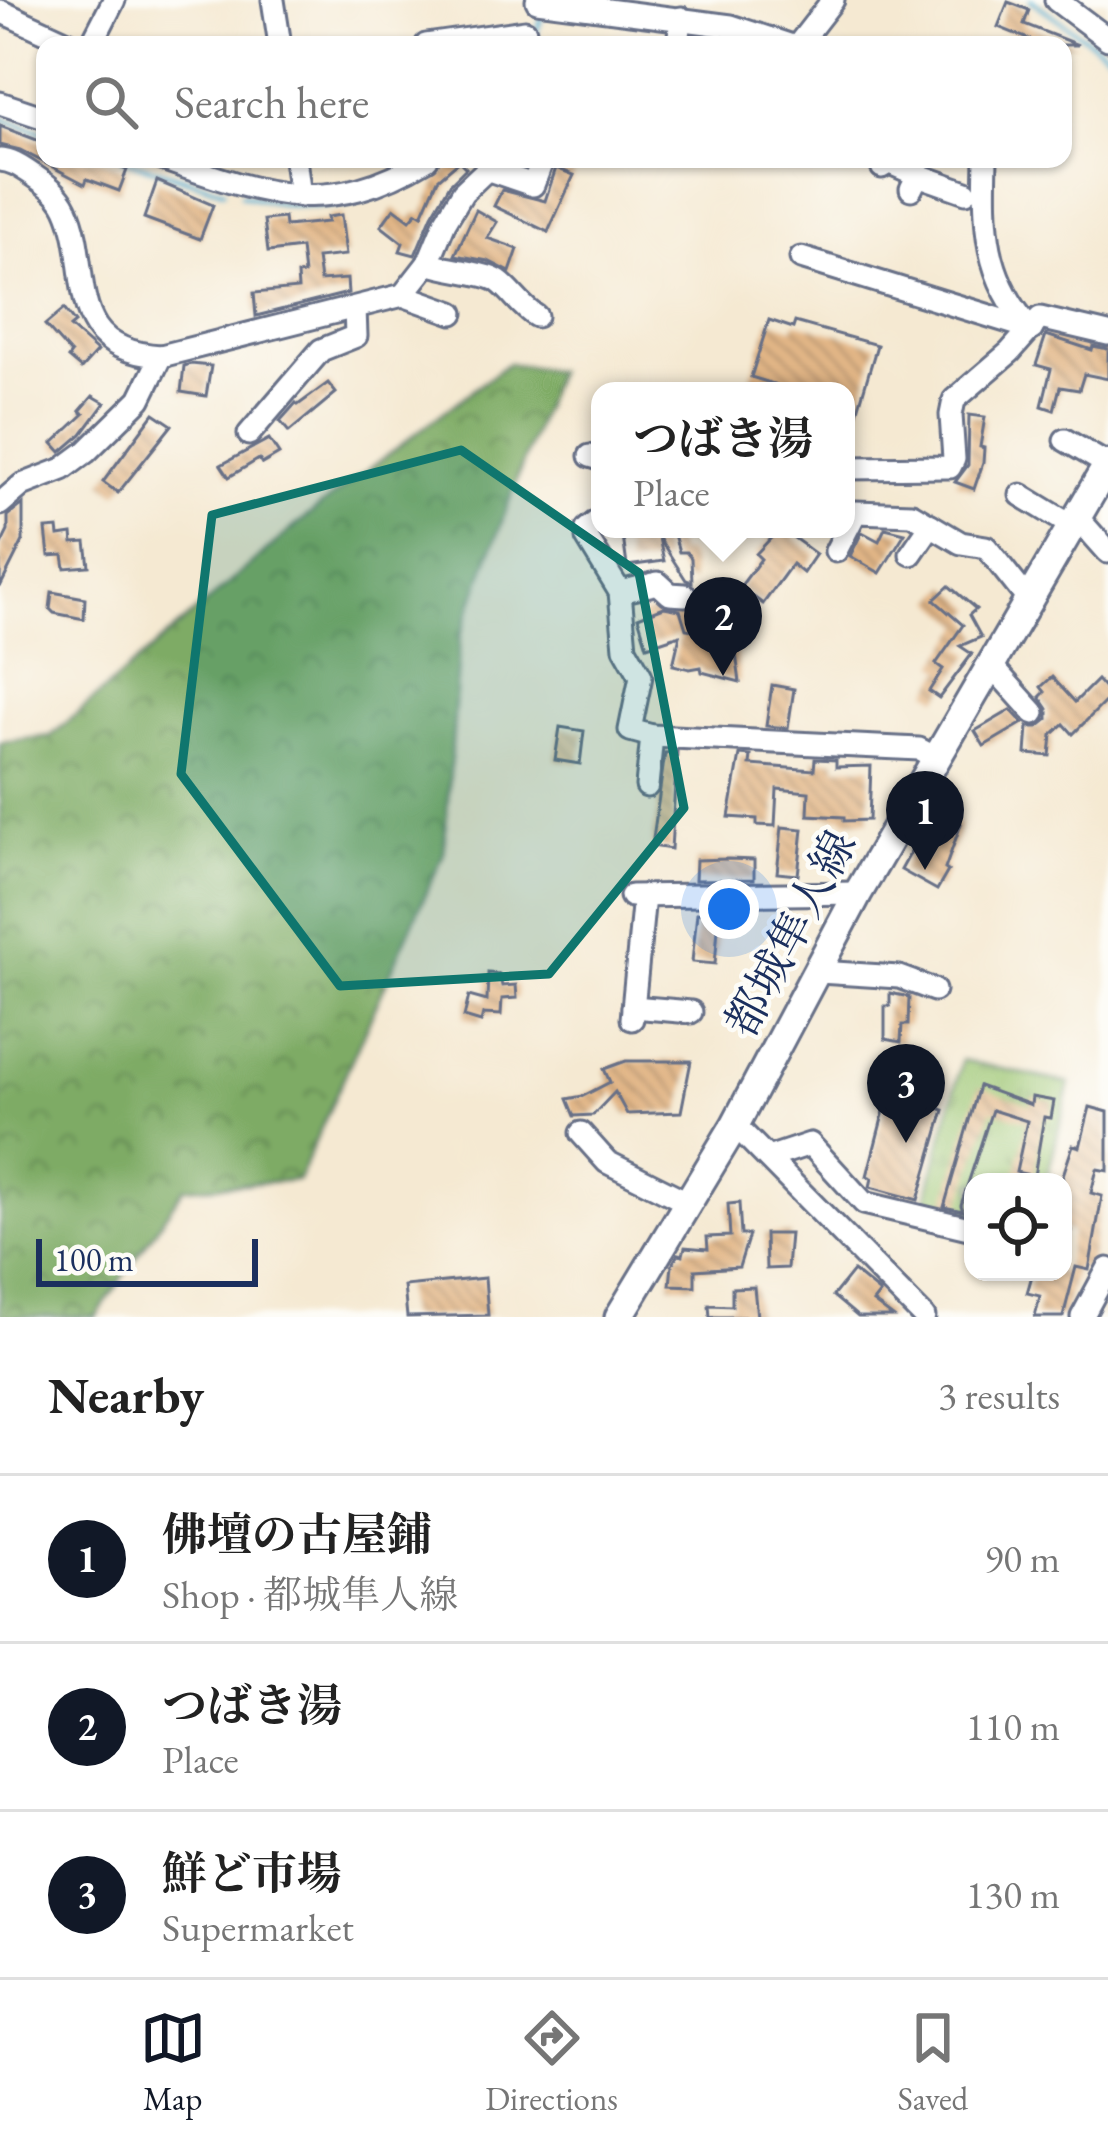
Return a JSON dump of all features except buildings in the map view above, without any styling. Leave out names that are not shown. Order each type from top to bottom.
[{"type":"main road","name":"都城隼人線","points":[[619,1317],[735,1125],[858,893],[1108,465]]},
{"type":"street","points":[[96,36],[114,0]]},
{"type":"street","points":[[273,0],[279,36]]},
{"type":"street","points":[[805,36],[833,0]]},
{"type":"street","points":[[1057,0],[1108,39]]},
{"type":"street","points":[[524,36],[542,1],[686,12],[767,36]]},
{"type":"street","points":[[0,11],[54,36]]},
{"type":"street","points":[[0,103],[36,115]]},
{"type":"street","points":[[0,160],[12,161],[59,197],[70,221],[81,289],[92,320],[119,345],[141,355],[161,356],[403,296],[453,313]]},
{"type":"street","points":[[192,168],[300,196],[358,193],[409,168]]},
{"type":"street","points":[[296,168],[300,196]]},
{"type":"street","points":[[403,296],[428,262],[463,192],[490,168]]},
{"type":"street","points":[[501,168],[533,185],[540,168]]},
{"type":"street","points":[[896,168],[914,182],[966,193],[979,168]]},
{"type":"street","points":[[985,168],[990,258],[1006,298],[1032,329]]},
{"type":"street","points":[[801,258],[1032,329]]},
{"type":"street","points":[[428,262],[448,271],[496,279],[536,316]]},
{"type":"street","points":[[249,434],[321,350],[356,336],[355,308]]},
{"type":"street","points":[[855,468],[950,467],[954,400],[1040,318],[1108,334]]},
{"type":"street","points":[[0,504],[22,485],[63,470],[86,452],[140,399],[161,356]]},
{"type":"street","points":[[1065,440],[1108,465]]},
{"type":"street","points":[[1022,496],[1075,521],[1108,552]]},
{"type":"street","points":[[855,514],[912,514],[962,543],[986,547],[1029,601]]},
{"type":"street","points":[[911,554],[931,525]]},
{"type":"street","points":[[591,526],[587,538],[620,592],[625,648],[640,676],[630,730],[652,736],[920,749],[936,758]]},
{"type":"street","points":[[836,551],[843,538]]},
{"type":"street","points":[[620,592],[660,573],[670,594],[686,595]]},
{"type":"street","points":[[991,665],[1034,713]]},
{"type":"street","points":[[647,786],[652,736]]},
{"type":"street","points":[[691,1012],[633,1013],[637,896],[858,893]]},
{"type":"street","points":[[819,972],[899,977],[934,990]]},
{"type":"street","points":[[735,1125],[925,1317]]},
{"type":"street","points":[[581,1133],[607,1162],[685,1202]]},
{"type":"street","points":[[768,1158],[810,1144],[865,1203],[964,1227]]},
{"type":"street","points":[[1082,1317],[1108,1269]]},
{"type":"highlighted area","points":[[461,450],[639,573],[684,808],[549,974],[340,986],[181,774],[212,515]]},
{"type":"green space","points":[[508,363],[556,371],[460,638],[444,853],[298,1180],[184,1188],[96,1317],[0,1317],[0,742],[51,736],[305,518]]},
{"type":"green space","points":[[962,1060],[1070,1084],[1048,1173],[964,1173],[964,1216],[924,1208]]},
{"type":"waterway","points":[[1031,0],[1108,54]]},
{"type":"waterway","points":[[535,36],[544,11]]},
{"type":"waterway","points":[[0,118],[36,130]]},
{"type":"waterway","points":[[151,168],[224,191]]},
{"type":"waterway","points":[[241,195],[298,206],[347,204],[371,198],[430,168]]},
{"type":"place","name":"つばき湯","points":[[723,676]]},
{"type":"place","name":"佛壇の古屋鋪","points":[[925,870]]},
{"type":"place","name":"鮮ど市場","points":[[906,1143]]}]
